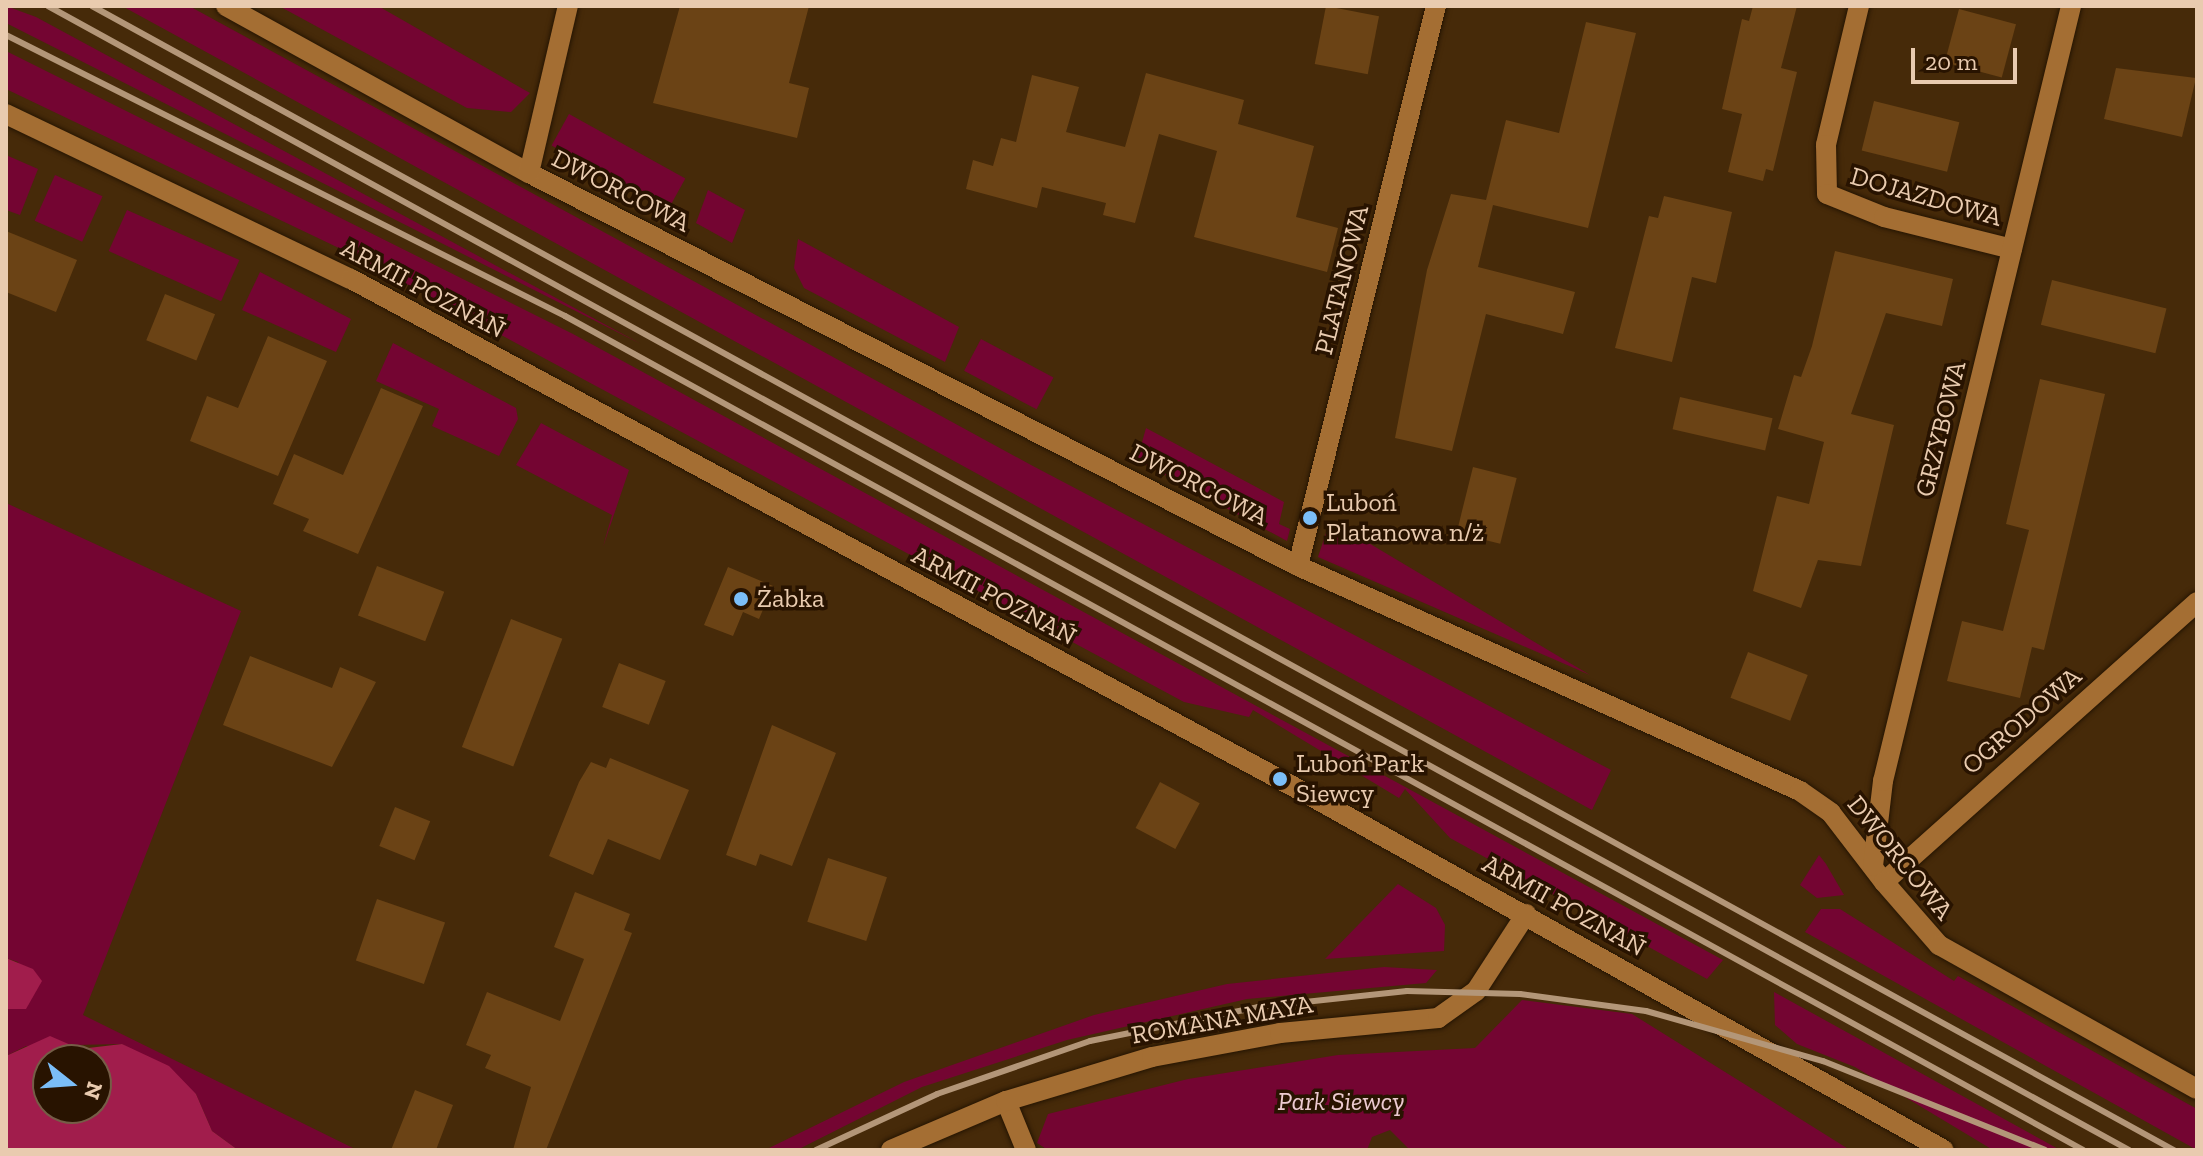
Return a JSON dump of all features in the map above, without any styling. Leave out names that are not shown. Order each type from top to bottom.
[{"type":"street","name":"DWORCOWA","points":[[226,6],[529,173],[1298,566],[1800,791],[1831,813],[1939,945],[2197,1089]]},
{"type":"street","points":[[529,173],[568,6]]},
{"type":"street","name":"PLATANOWA","points":[[1298,566],[1436,6]]},
{"type":"street","name":"DOJAZDOWA","points":[[1859,6],[1826,145],[1827,194],[1884,217],[2012,249]]},
{"type":"street","name":"GRZYBOWA","points":[[1878,874],[1883,781],[2071,6]]},
{"type":"street","name":"ARMII POZNAŃ","points":[[6,114],[351,279],[1526,914],[1944,1150]]},
{"type":"street","name":"OGRODOWA","points":[[1878,874],[2197,602]]},
{"type":"street","name":"ROMANA MAYA","points":[[891,1150],[1006,1101],[1192,1048],[1438,1018],[1476,991],[1526,914]]},
{"type":"street","points":[[1006,1101],[1026,1150]]},
{"type":"green space","points":[[6,6],[36,17],[641,344],[6,23]]},
{"type":"green space","points":[[122,6],[189,6],[1031,465],[1611,770],[1592,810]]},
{"type":"green space","points":[[279,6],[378,6],[530,93],[511,112],[467,108]]},
{"type":"green space","points":[[6,51],[573,334],[1723,960],[1707,979],[1450,838],[1405,789],[1399,798],[1253,710],[1249,717],[1184,702],[341,249],[6,89]]},
{"type":"green space","points":[[569,114],[685,178],[668,210],[552,145]]},
{"type":"green space","points":[[6,155],[38,169],[20,215],[6,210]]},
{"type":"green space","points":[[55,175],[103,196],[82,242],[35,221]]},
{"type":"green space","points":[[708,190],[745,210],[732,243],[696,223]]},
{"type":"green space","points":[[127,210],[239,260],[221,301],[109,251]]},
{"type":"green space","points":[[798,239],[959,327],[945,362],[804,288],[794,268]]},
{"type":"green space","points":[[260,272],[351,319],[336,352],[242,310]]},
{"type":"green space","points":[[981,339],[1053,377],[1037,409],[964,371]]},
{"type":"green space","points":[[393,343],[516,408],[518,419],[499,456],[432,426],[439,409],[376,381]]},
{"type":"green space","points":[[541,423],[629,470],[603,547],[612,515],[516,465]]},
{"type":"green space","points":[[1146,428],[1284,502],[1279,524],[1290,529],[1287,541],[1137,460]]},
{"type":"green space","points":[[6,503],[241,611],[83,1015],[357,1150],[238,1150],[212,1131],[196,1094],[122,1044],[32,1044],[6,1056],[6,1009],[26,1009],[18,962],[6,958]]},
{"type":"green space","points":[[1330,521],[1335,523],[1590,675],[1318,557]]},
{"type":"green space","points":[[1819,855],[1844,895],[1817,898],[1800,885]]},
{"type":"green space","points":[[1398,884],[1436,908],[1445,925],[1444,951],[1325,959]]},
{"type":"green space","points":[[1821,909],[1840,909],[1954,981],[1958,976],[2197,1109],[2197,1150],[1805,932]]},
{"type":"green space","points":[[1384,967],[1437,970],[1426,983],[1247,999],[1067,1040],[922,1087],[797,1150],[765,1150],[904,1082],[1094,1015],[1227,984]]},
{"type":"green space","points":[[1774,992],[2060,1150],[1993,1150],[1855,1067],[1797,1044],[1775,1025]]},
{"type":"green space","name":"Park Siewcy","points":[[1522,1000],[1632,1014],[1850,1150],[1410,1150],[1390,1130],[1372,1137],[1367,1150],[1048,1150],[1037,1143],[1048,1114],[1188,1079],[1338,1055],[1475,1048]]},
{"type":"shaded area","points":[[6,958],[33,969],[42,981],[26,1009],[6,1009]]},
{"type":"shaded area","points":[[50,1036],[68,1044],[32,1044]]},
{"type":"shaded area","points":[[32,1044],[32,1124],[112,1124],[112,1045],[122,1044],[169,1066],[196,1094],[212,1131],[238,1150],[6,1150],[6,1056]]},
{"type":"building","points":[[680,6],[809,6],[789,83],[809,88],[797,138],[653,103]]},
{"type":"building","points":[[1326,6],[1379,16],[1368,74],[1315,64]]},
{"type":"building","points":[[1753,6],[1797,6],[1781,68],[1797,72],[1773,171],[1766,169],[1763,181],[1728,172],[1742,114],[1722,109],[1742,19],[1749,21]]},
{"type":"building","points":[[1959,9],[2016,24],[2002,77],[1945,62]]},
{"type":"building","points":[[1586,22],[1636,33],[1588,228],[1493,205],[1478,267],[1575,292],[1563,334],[1486,314],[1452,451],[1395,438],[1427,270],[1451,194],[1486,200],[1506,120],[1559,133]]},
{"type":"building","points":[[2116,68],[2196,78],[2182,137],[2104,119]]},
{"type":"building","points":[[1146,73],[1244,100],[1238,124],[1314,146],[1296,217],[1338,228],[1327,272],[1194,237],[1217,151],[1159,134],[1135,223],[1103,215],[1106,203],[1042,187],[1037,208],[966,189],[973,160],[993,166],[1001,138],[1016,142],[1032,75],[1079,87],[1066,132],[1125,147]]},
{"type":"building","points":[[1874,101],[1959,122],[1947,172],[1862,150]]},
{"type":"building","points":[[1664,196],[1732,212],[1716,283],[1692,277],[1672,362],[1615,348],[1649,216],[1658,218]]},
{"type":"building","points":[[6,231],[77,260],[56,312],[6,292]]},
{"type":"building","points":[[1835,251],[1953,279],[1942,326],[1886,313],[1851,414],[1894,425],[1861,566],[1818,560],[1801,608],[1753,591],[1777,496],[1809,504],[1824,442],[1778,429],[1794,375],[1801,377],[1812,346]]},
{"type":"building","points":[[2052,280],[2166,309],[2155,353],[2041,325]]},
{"type":"building","points":[[165,294],[215,314],[196,361],[146,340]]},
{"type":"building","points":[[268,336],[327,361],[278,476],[190,441],[207,396],[238,408]]},
{"type":"building","points":[[2040,379],[2105,394],[2044,650],[2032,647],[2020,698],[1947,681],[1962,621],[2003,631],[2029,530],[2006,524]]},
{"type":"building","points":[[381,388],[423,406],[358,554],[303,531],[309,519],[273,504],[294,454],[343,475]]},
{"type":"building","points":[[1680,397],[1773,418],[1765,451],[1673,429]]},
{"type":"building","points":[[1473,467],[1517,478],[1500,544],[1457,533]]},
{"type":"building","points":[[377,566],[444,592],[425,641],[358,615]]},
{"type":"building","name":"Żabka","points":[[728,567],[773,586],[759,619],[743,612],[733,636],[704,625]]},
{"type":"building","points":[[511,619],[562,639],[513,767],[462,747]]},
{"type":"building","points":[[1748,652],[1808,675],[1790,721],[1730,698]]},
{"type":"building","points":[[250,656],[332,688],[340,667],[376,682],[332,767],[223,725]]},
{"type":"building","points":[[619,663],[666,681],[649,725],[602,707]]},
{"type":"building","points":[[772,725],[836,753],[792,866],[760,854],[756,866],[726,855]]},
{"type":"building","points":[[610,758],[689,790],[660,860],[608,839],[593,875],[549,856],[579,782],[591,762],[606,768]]},
{"type":"building","points":[[1160,782],[1200,803],[1175,849],[1136,828]]},
{"type":"building","points":[[395,807],[430,821],[414,860],[379,846]]},
{"type":"building","points":[[828,858],[887,877],[866,941],[807,922]]},
{"type":"building","points":[[575,892],[630,914],[624,930],[632,933],[546,1150],[513,1150],[531,1087],[485,1068],[491,1055],[466,1045],[487,992],[560,1021],[584,959],[554,947]]},
{"type":"building","points":[[377,899],[445,922],[424,984],[356,960]]},
{"type":"building","points":[[415,1090],[453,1105],[436,1150],[391,1150]]},
{"type":"railway","points":[[48,6],[2129,1150]]},
{"type":"railway","points":[[92,6],[2174,1150]]},
{"type":"railway","points":[[6,35],[565,316],[2083,1150]]},
{"type":"railway","points":[[816,1150],[937,1094],[1090,1041],[1258,1007],[1407,991],[1520,994],[1646,1011],[1823,1061],[2045,1150]]},
{"type":"place","name":"Luboń Platanowa n/ż","points":[[1310,518]]},
{"type":"place","name":"Żabka","points":[[741,599]]},
{"type":"place","name":"Luboń Park Siewcy","points":[[1280,779]]}]
